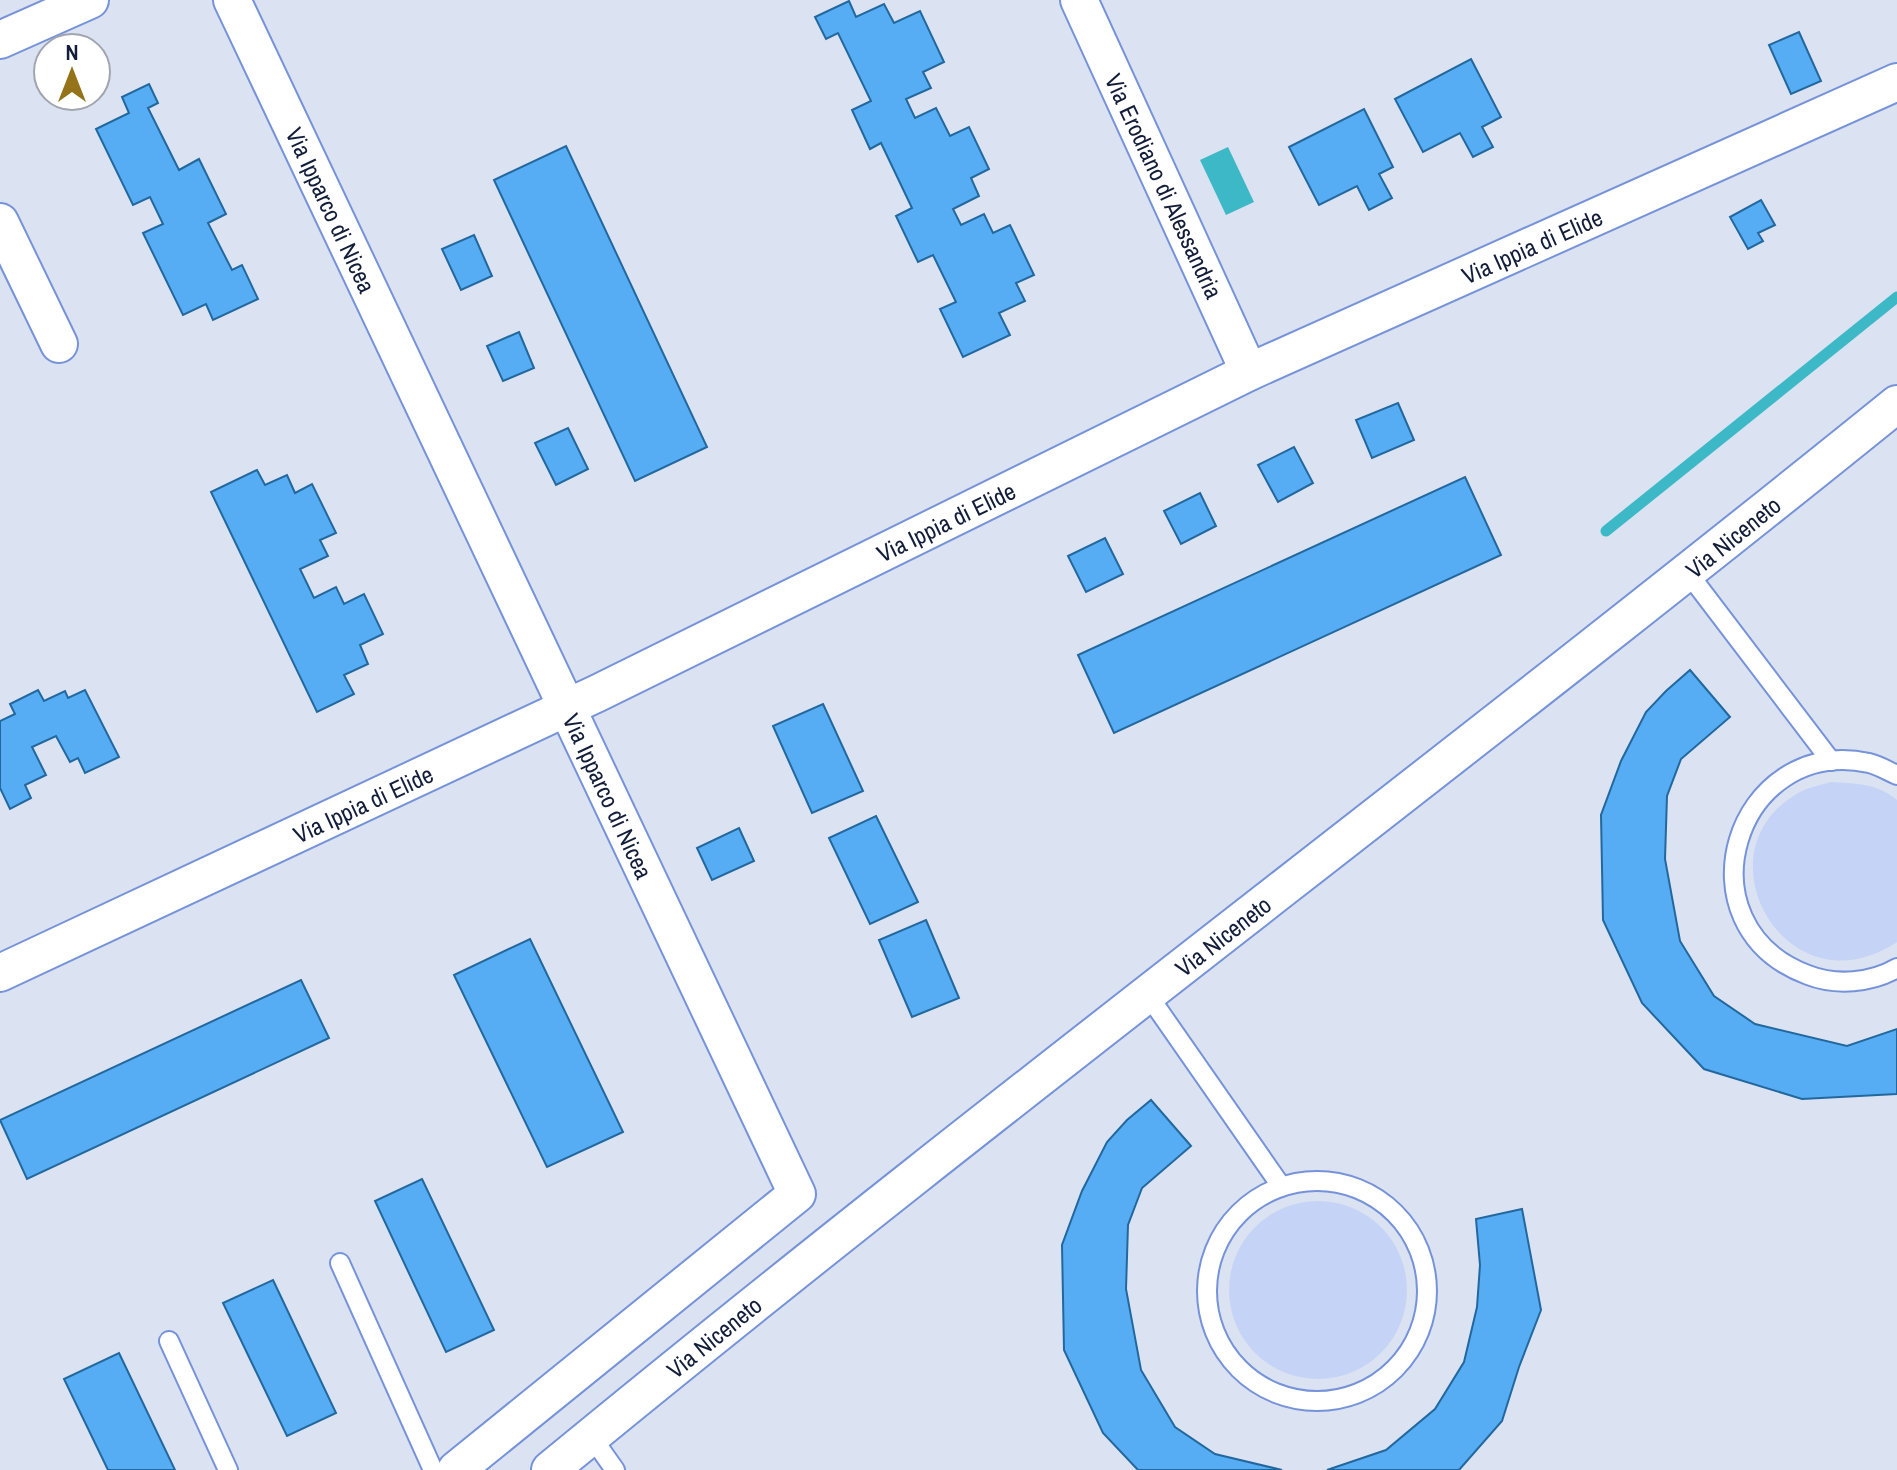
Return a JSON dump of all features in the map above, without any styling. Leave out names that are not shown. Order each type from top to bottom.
[{"type":"street","points":[[0,40],[90,0]]},
{"type":"street","name":"Via Ipparco di Nicea","points":[[232,0],[797,1194],[829,1244]]},
{"type":"street","name":"Via Erodiano di Alessandria","points":[[1079,0],[1249,372]]},
{"type":"street","name":"Via Ippia di Elide","points":[[0,973],[566,708],[1249,372],[1897,82]]},
{"type":"street","points":[[0,222],[59,344]]},
{"type":"street","name":"Via Niceneto","points":[[550,1470],[829,1244],[1688,573],[1897,404]]},
{"type":"street","points":[[456,1470],[797,1194]]},
{"type":"lane","points":[[1688,573],[1831,761]]},
{"type":"lane","points":[[1897,775],[1869,763],[1831,761],[1797,770],[1768,789],[1747,817],[1735,849],[1733,885],[1743,918],[1762,947],[1790,968],[1822,980],[1857,982],[1897,968]]},
{"type":"lane","points":[[1148,995],[1281,1186]]},
{"type":"lane","points":[[1318,1180],[1355,1186],[1387,1204],[1412,1232],[1426,1266],[1428,1303],[1418,1339],[1397,1369],[1366,1391],[1331,1402],[1294,1400],[1261,1387],[1233,1364],[1214,1333],[1206,1298],[1210,1262],[1225,1229],[1249,1203],[1281,1186],[1318,1180]]},
{"type":"lane","points":[[340,1263],[433,1470]]},
{"type":"lane","points":[[169,1341],[228,1470]]},
{"type":"lane","points":[[591,1436],[615,1470]]},
{"type":"shaded area","points":[[1831,782],[1875,788],[1897,800],[1897,942],[1857,959],[1820,958],[1789,942],[1767,916],[1754,883],[1755,849],[1770,817],[1802,791]]},
{"type":"shaded area","points":[[1318,1201],[1335,1202],[1352,1208],[1381,1227],[1400,1256],[1406,1273],[1406,1307],[1400,1324],[1381,1353],[1352,1372],[1335,1378],[1318,1379],[1301,1378],[1284,1372],[1255,1353],[1236,1324],[1230,1307],[1229,1290],[1230,1273],[1236,1256],[1255,1227],[1284,1208],[1301,1202]]},
{"type":"water","points":[[1228,147],[1254,202],[1226,215],[1200,160]]},
{"type":"building","points":[[849,1],[856,17],[884,4],[894,23],[920,11],[944,62],[923,72],[931,88],[906,99],[915,118],[936,108],[950,136],[969,127],[989,169],[971,178],[979,196],[953,209],[961,225],[984,214],[993,233],[1010,225],[1034,275],[1016,283],[1025,301],[999,313],[1010,335],[963,357],[940,309],[956,302],[933,255],[918,262],[896,216],[912,208],[881,143],[870,149],[852,110],[871,101],[838,33],[826,39],[815,17]]},
{"type":"building","points":[[1799,32],[1821,81],[1791,94],[1769,45]]},
{"type":"building","points":[[1471,59],[1501,117],[1482,127],[1493,147],[1473,157],[1460,133],[1423,152],[1395,99]]},
{"type":"building","points":[[149,84],[158,103],[148,108],[179,170],[199,159],[226,214],[208,223],[232,270],[242,265],[258,299],[213,320],[206,304],[183,315],[143,233],[163,224],[150,197],[133,205],[96,129],[129,113],[122,97]]},
{"type":"building","points":[[1364,109],[1393,167],[1379,174],[1392,198],[1369,210],[1357,186],[1319,205],[1289,147]]},
{"type":"building","points":[[566,146],[707,447],[635,481],[494,180]]},
{"type":"building","points":[[1761,200],[1775,225],[1758,233],[1763,241],[1748,249],[1730,217]]},
{"type":"building","points":[[474,235],[492,276],[461,290],[442,249]]},
{"type":"building","points":[[519,332],[534,368],[503,381],[487,346]]},
{"type":"building","points":[[1398,403],[1414,440],[1372,458],[1356,420]]},
{"type":"building","points":[[568,428],[588,469],[556,485],[535,443]]},
{"type":"building","points":[[1294,447],[1313,483],[1278,502],[1258,465]]},
{"type":"building","points":[[257,470],[265,485],[287,475],[295,493],[312,484],[336,533],[320,540],[328,556],[300,569],[314,598],[336,587],[344,604],[364,594],[383,634],[360,645],[368,664],[344,675],[354,694],[317,712],[211,492]]},
{"type":"building","points":[[1465,477],[1501,555],[1114,733],[1078,655]]},
{"type":"building","points":[[1200,493],[1216,526],[1181,544],[1164,511]]},
{"type":"building","points":[[1105,538],[1123,574],[1086,592],[1068,556]]},
{"type":"building","points":[[1690,670],[1730,717],[1681,759],[1667,796],[1665,859],[1680,941],[1714,996],[1755,1024],[1847,1046],[1897,1029],[1897,1094],[1802,1099],[1704,1069],[1642,1003],[1603,920],[1601,815],[1621,761],[1646,712]]},
{"type":"building","points":[[38,690],[44,701],[65,691],[68,698],[85,690],[119,757],[85,773],[78,758],[70,762],[56,736],[32,747],[46,775],[25,785],[31,798],[10,809],[0,788],[0,721],[15,714],[10,704]]},
{"type":"building","points":[[823,704],[863,791],[812,813],[773,726]]},
{"type":"building","points":[[876,816],[918,902],[870,924],[829,838]]},
{"type":"building","points":[[739,828],[754,861],[712,880],[697,848]]},
{"type":"building","points":[[926,920],[959,998],[912,1017],[879,940]]},
{"type":"building","points":[[530,939],[623,1132],[547,1167],[454,975]]},
{"type":"building","points":[[301,980],[329,1038],[27,1179],[0,1120]]},
{"type":"building","points":[[1151,1100],[1191,1146],[1142,1188],[1128,1225],[1126,1289],[1141,1370],[1175,1427],[1215,1454],[1282,1470],[1138,1470],[1103,1433],[1064,1350],[1062,1245],[1082,1191],[1107,1142]]},
{"type":"building","points":[[422,1179],[494,1330],[446,1352],[375,1201]]},
{"type":"building","points":[[1522,1209],[1541,1310],[1502,1421],[1459,1470],[1327,1470],[1386,1450],[1435,1409],[1464,1362],[1477,1307],[1480,1265],[1476,1219]]},
{"type":"building","points":[[273,1280],[336,1413],[287,1436],[223,1303]]},
{"type":"building","points":[[119,1353],[175,1470],[108,1470],[64,1379]]},
{"type":"waterway","points":[[1606,531],[1897,297]]}]
